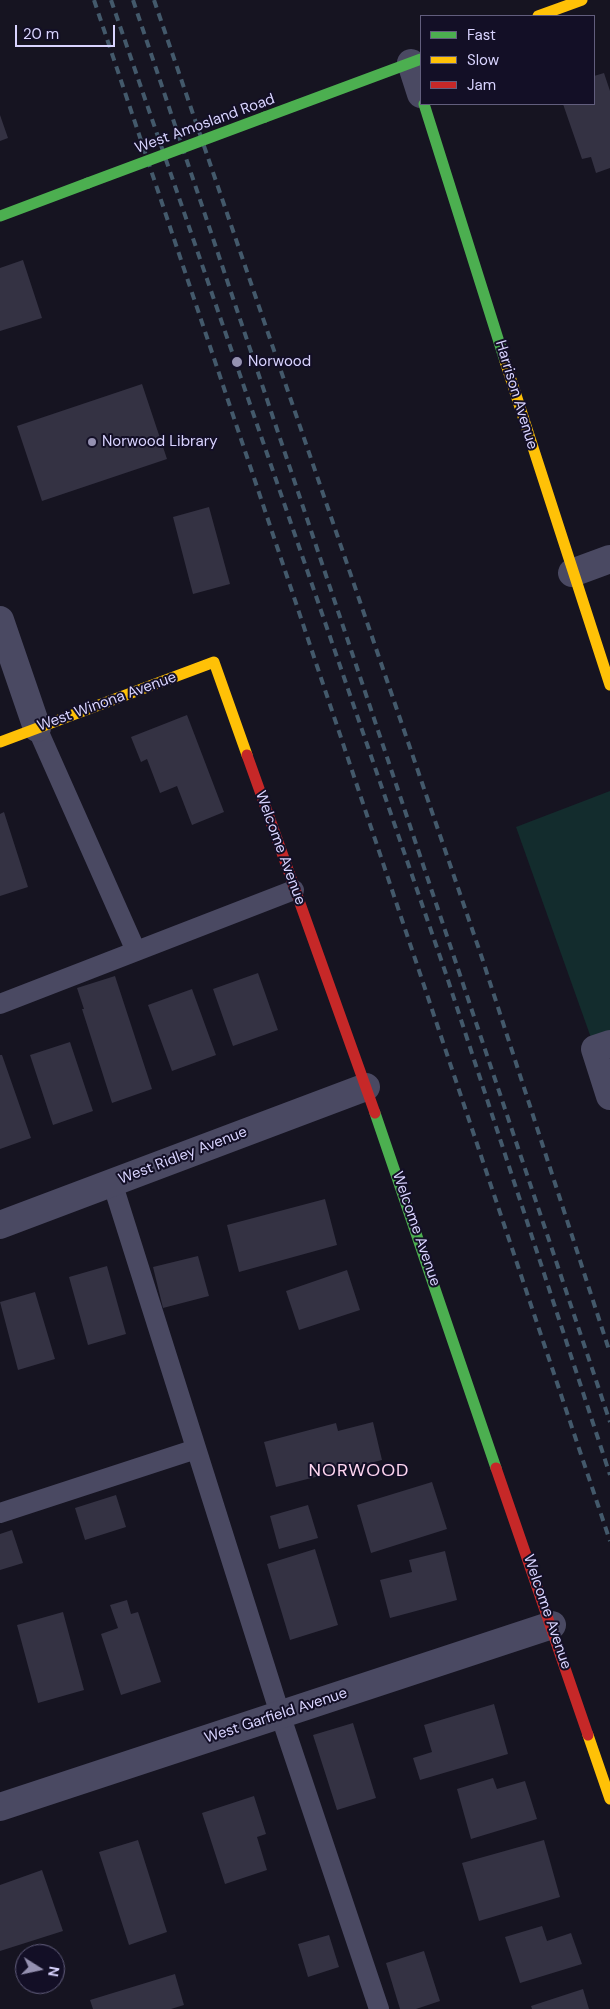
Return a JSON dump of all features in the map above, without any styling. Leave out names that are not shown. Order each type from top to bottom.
[{"type":"street","points":[[541,15],[582,0]]},
{"type":"street","points":[[416,61],[420,87]]},
{"type":"street","name":"West Amosland Road","points":[[0,216],[416,61]]},
{"type":"street","name":"Harrison Avenue","points":[[424,105],[572,573],[610,685]]},
{"type":"street","points":[[572,573],[610,559]]},
{"type":"street","points":[[0,620],[37,728]]},
{"type":"street","name":"West Winona Avenue","points":[[0,742],[214,662]]},
{"type":"street","name":"Welcome Avenue","points":[[214,662],[366,1087],[552,1625],[610,1799]]},
{"type":"street","points":[[602,1047],[610,1096]]},
{"type":"street","name":"West Ridley Avenue","points":[[0,1225],[366,1087]]},
{"type":"street","name":"West Garfield Avenue","points":[[0,1807],[552,1625]]},
{"type":"lane","points":[[37,728],[136,951]]},
{"type":"lane","points":[[0,1004],[294,890]]},
{"type":"lane","points":[[112,1182],[280,1714],[379,2009]]},
{"type":"lane","points":[[0,1513],[196,1449]]},
{"type":"green space","points":[[610,791],[610,1044],[595,1049],[516,827]]},
{"type":"building","points":[[604,73],[610,91],[610,168],[596,173],[591,157],[582,159],[563,105],[595,105],[595,76]]},
{"type":"building","points":[[0,115],[8,138],[0,141]]},
{"type":"building","points":[[23,260],[42,318],[0,331],[0,268]]},
{"type":"building","name":"Norwood Library","points":[[142,384],[167,459],[42,501],[17,426]]},
{"type":"building","points":[[209,507],[230,584],[193,594],[173,517]]},
{"type":"building","points":[[187,715],[224,812],[192,825],[177,786],[160,793],[147,759],[141,762],[131,737]]},
{"type":"building","points":[[4,812],[28,887],[0,896],[0,814]]},
{"type":"building","points":[[258,973],[278,1030],[233,1046],[213,989]]},
{"type":"building","points":[[115,976],[152,1089],[112,1103],[77,988]]},
{"type":"building","points":[[192,989],[216,1055],[172,1071],[148,1005]]},
{"type":"building","points":[[70,1042],[93,1111],[53,1125],[30,1055]]},
{"type":"building","points":[[0,1055],[2,1055],[31,1138],[0,1149]]},
{"type":"building","points":[[325,1199],[337,1245],[239,1272],[227,1225]]},
{"type":"building","points":[[198,1256],[209,1296],[163,1308],[153,1267]]},
{"type":"building","points":[[107,1266],[126,1334],[88,1345],[69,1277]]},
{"type":"building","points":[[347,1270],[360,1310],[299,1330],[286,1291]]},
{"type":"building","points":[[35,1292],[55,1359],[18,1370],[0,1302]]},
{"type":"building","points":[[373,1422],[382,1460],[276,1487],[264,1442],[336,1423],[338,1431]]},
{"type":"building","points":[[432,1482],[447,1529],[371,1553],[357,1505]]},
{"type":"building","points":[[116,1495],[126,1527],[85,1540],[75,1508]]},
{"type":"building","points":[[308,1505],[318,1538],[279,1549],[270,1516]]},
{"type":"building","points":[[12,1530],[23,1563],[0,1570],[0,1534]]},
{"type":"building","points":[[315,1549],[338,1625],[290,1640],[267,1564]]},
{"type":"building","points":[[445,1551],[457,1600],[390,1618],[380,1580],[412,1572],[409,1560]]},
{"type":"building","points":[[127,1600],[131,1614],[138,1612],[161,1682],[121,1695],[101,1634],[118,1628],[110,1605]]},
{"type":"building","points":[[63,1612],[84,1690],[38,1703],[17,1625]]},
{"type":"building","points":[[494,1704],[508,1754],[420,1780],[413,1758],[432,1752],[424,1725]]},
{"type":"building","points":[[353,1723],[376,1798],[337,1810],[313,1735]]},
{"type":"building","points":[[493,1778],[497,1789],[525,1781],[537,1819],[471,1839],[457,1789]]},
{"type":"building","points":[[254,1796],[266,1834],[257,1837],[267,1870],[225,1884],[202,1813]]},
{"type":"building","points":[[138,1840],[167,1932],[129,1945],[99,1852]]},
{"type":"building","points":[[544,1840],[560,1897],[479,1921],[462,1863]]},
{"type":"building","points":[[42,1870],[63,1931],[22,1944],[15,1944],[15,1946],[0,1951],[0,1885]]},
{"type":"building","points":[[542,1926],[547,1941],[571,1933],[582,1964],[520,1983],[505,1937]]},
{"type":"building","points":[[329,1935],[339,1967],[308,1977],[298,1944]]},
{"type":"building","points":[[424,1951],[440,2001],[416,2009],[400,2009],[386,1963]]},
{"type":"building","points":[[175,1974],[184,2005],[171,2009],[93,2009],[90,2000]]},
{"type":"building","points":[[583,1989],[589,2009],[532,2009],[531,2006]]},
{"type":"railway","points":[[94,0],[610,1541]]},
{"type":"railway","points":[[111,0],[446,974],[610,1475]]},
{"type":"railway","points":[[133,0],[610,1422]]},
{"type":"railway","points":[[154,0],[482,958],[610,1353]]},
{"type":"traffic: fast","points":[[265,117],[420,59]]},
{"type":"traffic: fast","points":[[424,105],[505,361]]},
{"type":"traffic: fast","points":[[88,183],[265,117]]},
{"type":"traffic: fast","points":[[0,216],[88,183]]},
{"type":"traffic: fast","points":[[375,1113],[496,1468]]},
{"type":"traffic: slow","points":[[541,15],[582,0]]},
{"type":"traffic: slow","points":[[505,361],[610,685]]},
{"type":"traffic: slow","points":[[0,742],[214,662],[247,755]]},
{"type":"traffic: slow","points":[[588,1735],[610,1799]]},
{"type":"traffic: jam","points":[[247,755],[375,1113]]},
{"type":"traffic: jam","points":[[496,1468],[588,1735]]},
{"type":"place","name":"Norwood","points":[[237,362]]},
{"type":"place","name":"Norwood Library","points":[[92,442]]},
{"type":"district","name":"NORWOOD","points":[[359,1471]]}]
